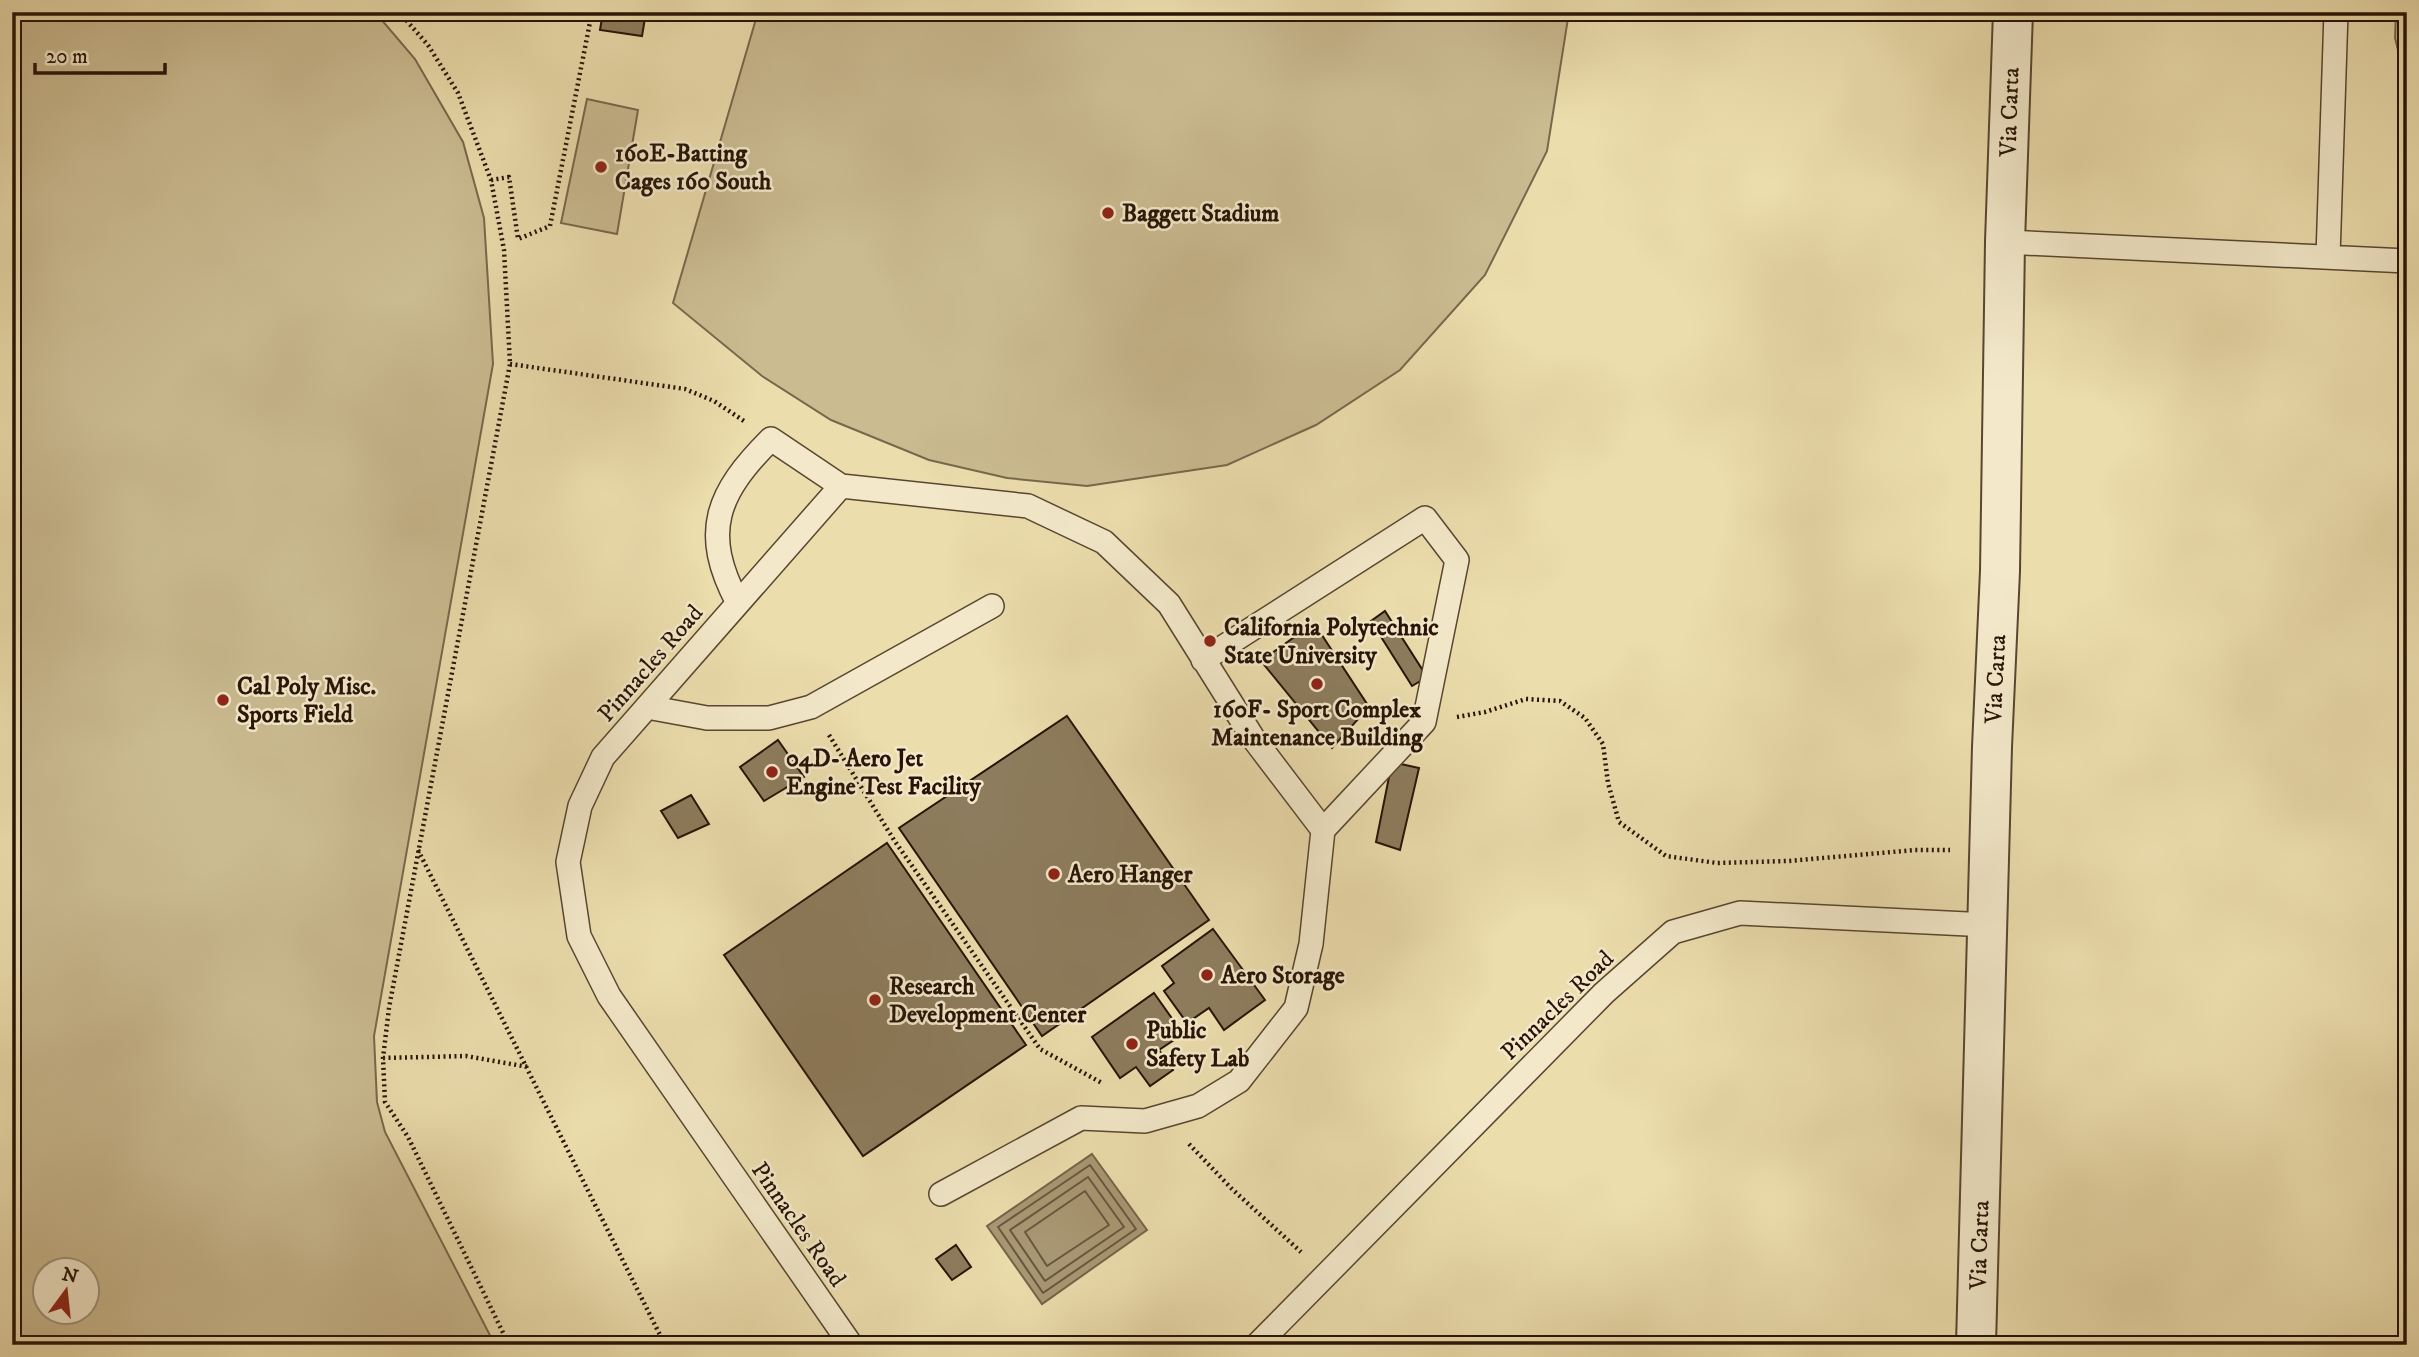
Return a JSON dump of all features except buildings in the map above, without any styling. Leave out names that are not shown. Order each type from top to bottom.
[{"type":"street","name":"Via Carta","points":[[1976,1345],[1989,851],[2000,571],[2005,242],[2013,12]]},
{"type":"lane","points":[[2328,257],[2336,12]]},
{"type":"lane","points":[[2005,242],[2407,261]]},
{"type":"lane","points":[[738,603],[723,574],[716,533],[724,499],[744,466],[771,439],[841,486],[1028,506],[1104,542],[1168,604],[1253,738],[1323,830]]},
{"type":"lane","name":"Pinnacles Road","points":[[841,486],[603,757],[580,806],[568,862],[579,936],[610,996],[851,1345]]},
{"type":"lane","points":[[941,1194],[1081,1118],[1145,1121],[1198,1106],[1239,1082],[1296,1008],[1311,944],[1323,830],[1424,722],[1457,560],[1425,517],[1203,660]]},
{"type":"lane","points":[[647,707],[707,718],[769,718],[811,707],[992,606]]},
{"type":"lane","name":"Pinnacles Road","points":[[1257,1345],[1604,993],[1673,932],[1740,913],[1988,925]]},
{"type":"path","points":[[399,12],[428,45],[458,93],[491,180],[504,250],[510,364],[418,849],[383,1058],[385,1101],[408,1137],[509,1345]]},
{"type":"path","points":[[491,180],[509,177],[518,239],[550,226],[592,12]]},
{"type":"path","points":[[510,364],[685,389],[714,401],[771,439]]},
{"type":"path","points":[[1424,722],[1485,712],[1526,699],[1560,701],[1585,718],[1604,744],[1608,783],[1619,822],[1666,856],[1741,862],[1788,862],[1914,850],[1989,851]]},
{"type":"path","points":[[811,707],[894,839],[1040,1049],[1107,1086]]},
{"type":"path","points":[[418,849],[529,1067],[665,1345]]},
{"type":"path","points":[[383,1058],[466,1056],[529,1067]]},
{"type":"path","points":[[1163,1116],[1232,1189],[1307,1258]]},
{"type":"shaded area","name":"Cal Poly Misc. Sports Field","points":[[12,12],[375,12],[415,59],[463,142],[484,218],[493,364],[374,1036],[377,1102],[385,1132],[495,1345],[12,1345]]},
{"type":"shaded area","name":"Baggett Stadium","points":[[758,12],[1569,12],[1547,151],[1485,275],[1400,370],[1316,425],[1227,465],[1087,486],[1007,478],[929,460],[831,420],[762,376],[673,303]]},
{"type":"shaded area","points":[[2396,12],[2407,12],[2407,63],[2401,62],[2395,38]]},
{"type":"shaded area","name":"160E-Batting Cages 160 South","points":[[587,99],[638,110],[617,234],[561,223]]},
{"type":"water","points":[[1092,1154],[1147,1230],[1042,1304],[987,1226]]},
{"type":"place","name":"160E-Batting Cages 160 South","points":[[601,167]]},
{"type":"place","name":"Baggett Stadium","points":[[1108,213]]},
{"type":"place","name":"California Polytechnic State University","points":[[1210,641]]},
{"type":"place","name":"160F- Sport Complex Maintenance Building","points":[[1317,684]]},
{"type":"place","name":"Cal Poly Misc. Sports Field","points":[[223,700]]},
{"type":"place","name":"04D- Aero Jet Engine Test Facility","points":[[772,772]]},
{"type":"place","name":"Aero Hanger","points":[[1054,874]]},
{"type":"place","name":"Aero Storage","points":[[1207,975]]},
{"type":"place","name":"Research Development Center","points":[[875,1000]]},
{"type":"place","name":"Public Safety Lab","points":[[1132,1044]]}]
